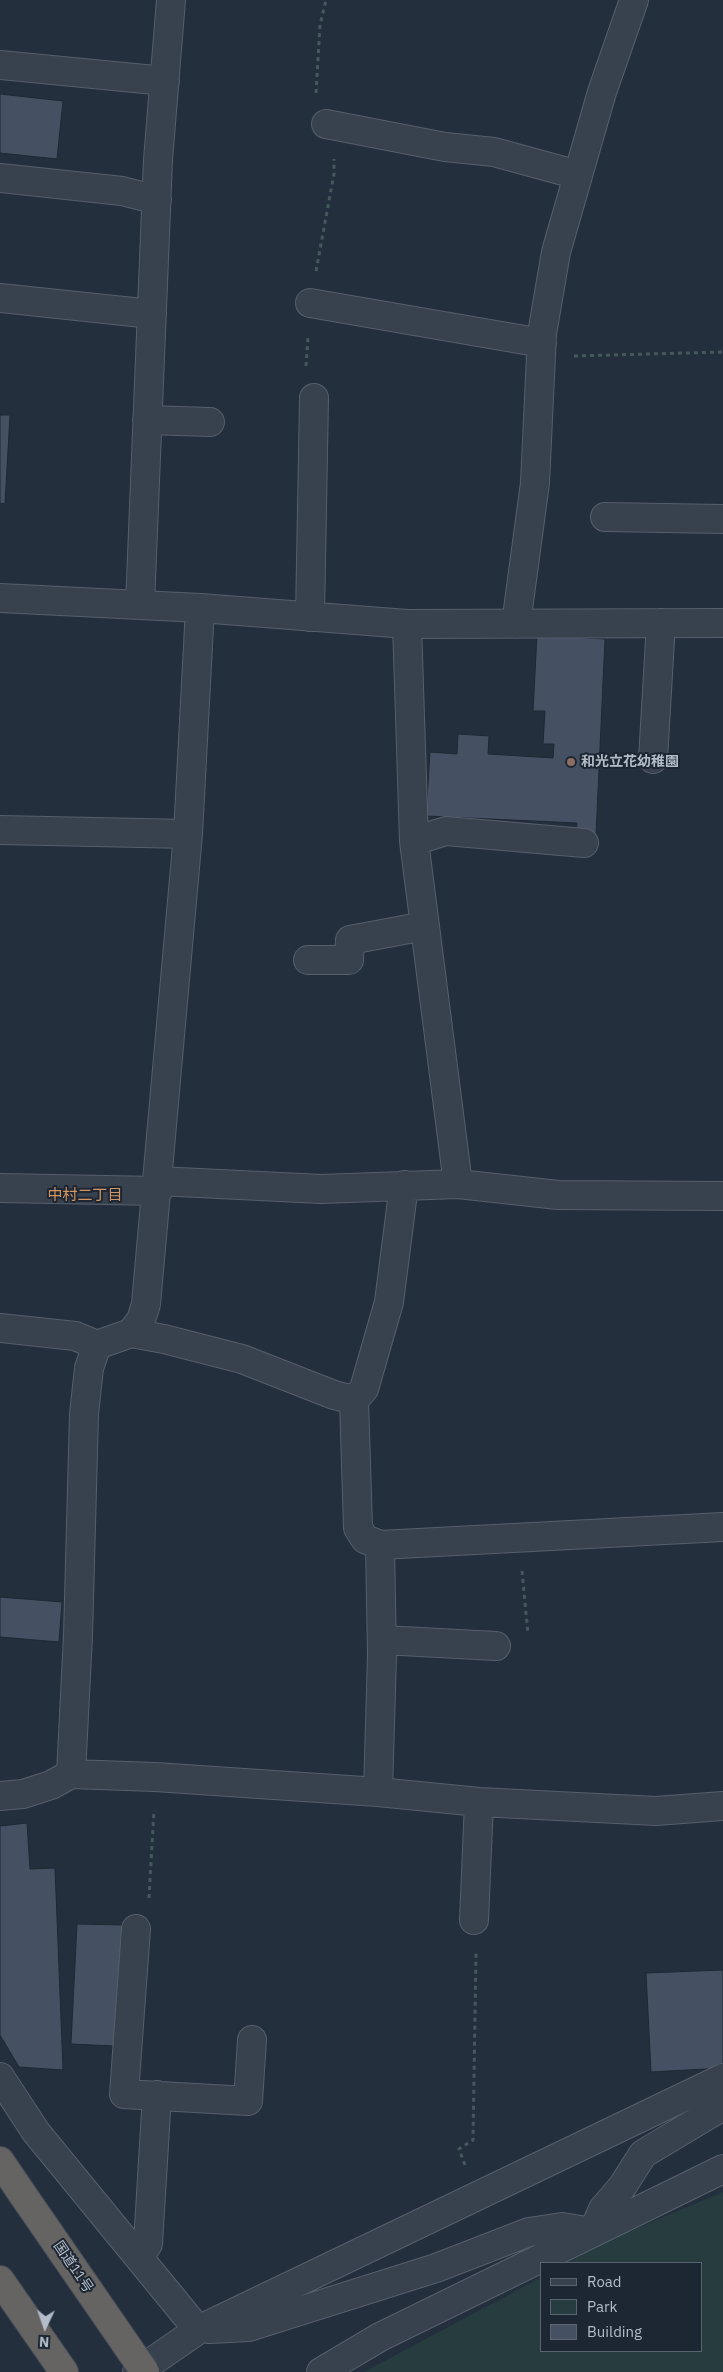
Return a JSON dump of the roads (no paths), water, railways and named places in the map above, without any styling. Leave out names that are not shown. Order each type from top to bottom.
[{"type":"highway","name":"国道11号","points":[[0,2161],[145,2372]]},
{"type":"highway","points":[[0,2280],[64,2372]]},
{"type":"street","points":[[140,605],[157,200],[171,0]]},
{"type":"street","points":[[516,624],[534,483],[542,350],[556,252],[602,92],[634,0]]},
{"type":"street","points":[[0,64],[165,82]]},
{"type":"street","points":[[326,124],[445,147],[494,152],[578,175]]},
{"type":"street","points":[[0,178],[122,191],[157,200]]},
{"type":"street","points":[[0,298],[152,314]]},
{"type":"street","points":[[310,304],[542,350]]},
{"type":"street","points":[[310,617],[314,398]]},
{"type":"street","points":[[147,420],[210,422]]},
{"type":"street","points":[[605,517],[723,519]]},
{"type":"street","points":[[0,598],[200,608],[407,624],[723,623]]},
{"type":"street","points":[[0,1328],[75,1336],[97,1345],[131,1332],[141,1320],[146,1304],[188,834],[200,608]]},
{"type":"street","points":[[653,759],[661,623]]},
{"type":"street","points":[[407,624],[414,841],[458,1184]]},
{"type":"street","points":[[0,830],[188,834]]},
{"type":"street","points":[[414,841],[446,831],[584,844]]},
{"type":"street","points":[[308,960],[349,960],[350,940],[425,926]]},
{"type":"street","points":[[0,1188],[158,1186],[321,1189],[458,1184],[558,1195],[723,1196]]},
{"type":"street","points":[[404,1185],[389,1302],[364,1389],[354,1400],[358,1528],[366,1539],[380,1544],[723,1527]]},
{"type":"street","points":[[131,1332],[164,1338],[242,1359],[334,1395],[354,1400]]},
{"type":"street","points":[[71,1774],[78,1636],[84,1414],[89,1368],[97,1345]]},
{"type":"street","points":[[378,1792],[382,1640],[380,1544]]},
{"type":"street","points":[[382,1640],[496,1646]]},
{"type":"street","points":[[0,1796],[23,1794],[51,1785],[71,1774],[155,1776],[378,1792],[479,1802],[656,1811],[723,1806]]},
{"type":"street","points":[[474,1920],[479,1802]]},
{"type":"street","points":[[136,1929],[124,2094],[248,2101],[252,2040]]},
{"type":"street","points":[[0,2078],[36,2132],[198,2330]]},
{"type":"street","points":[[137,2372],[198,2330],[723,2078]]},
{"type":"street","points":[[139,2257],[148,2244],[157,2095]]},
{"type":"street","points":[[592,2232],[603,2209],[622,2187],[643,2154],[723,2106]]},
{"type":"street","points":[[321,2372],[380,2337],[723,2169]]},
{"type":"street","points":[[198,2330],[249,2327],[436,2268],[528,2232],[562,2227],[592,2232]]},
{"type":"place","name":"和光立花幼稚園","points":[[571,762]]},
{"type":"district","name":"中村二丁目","points":[[85,1196]]}]
